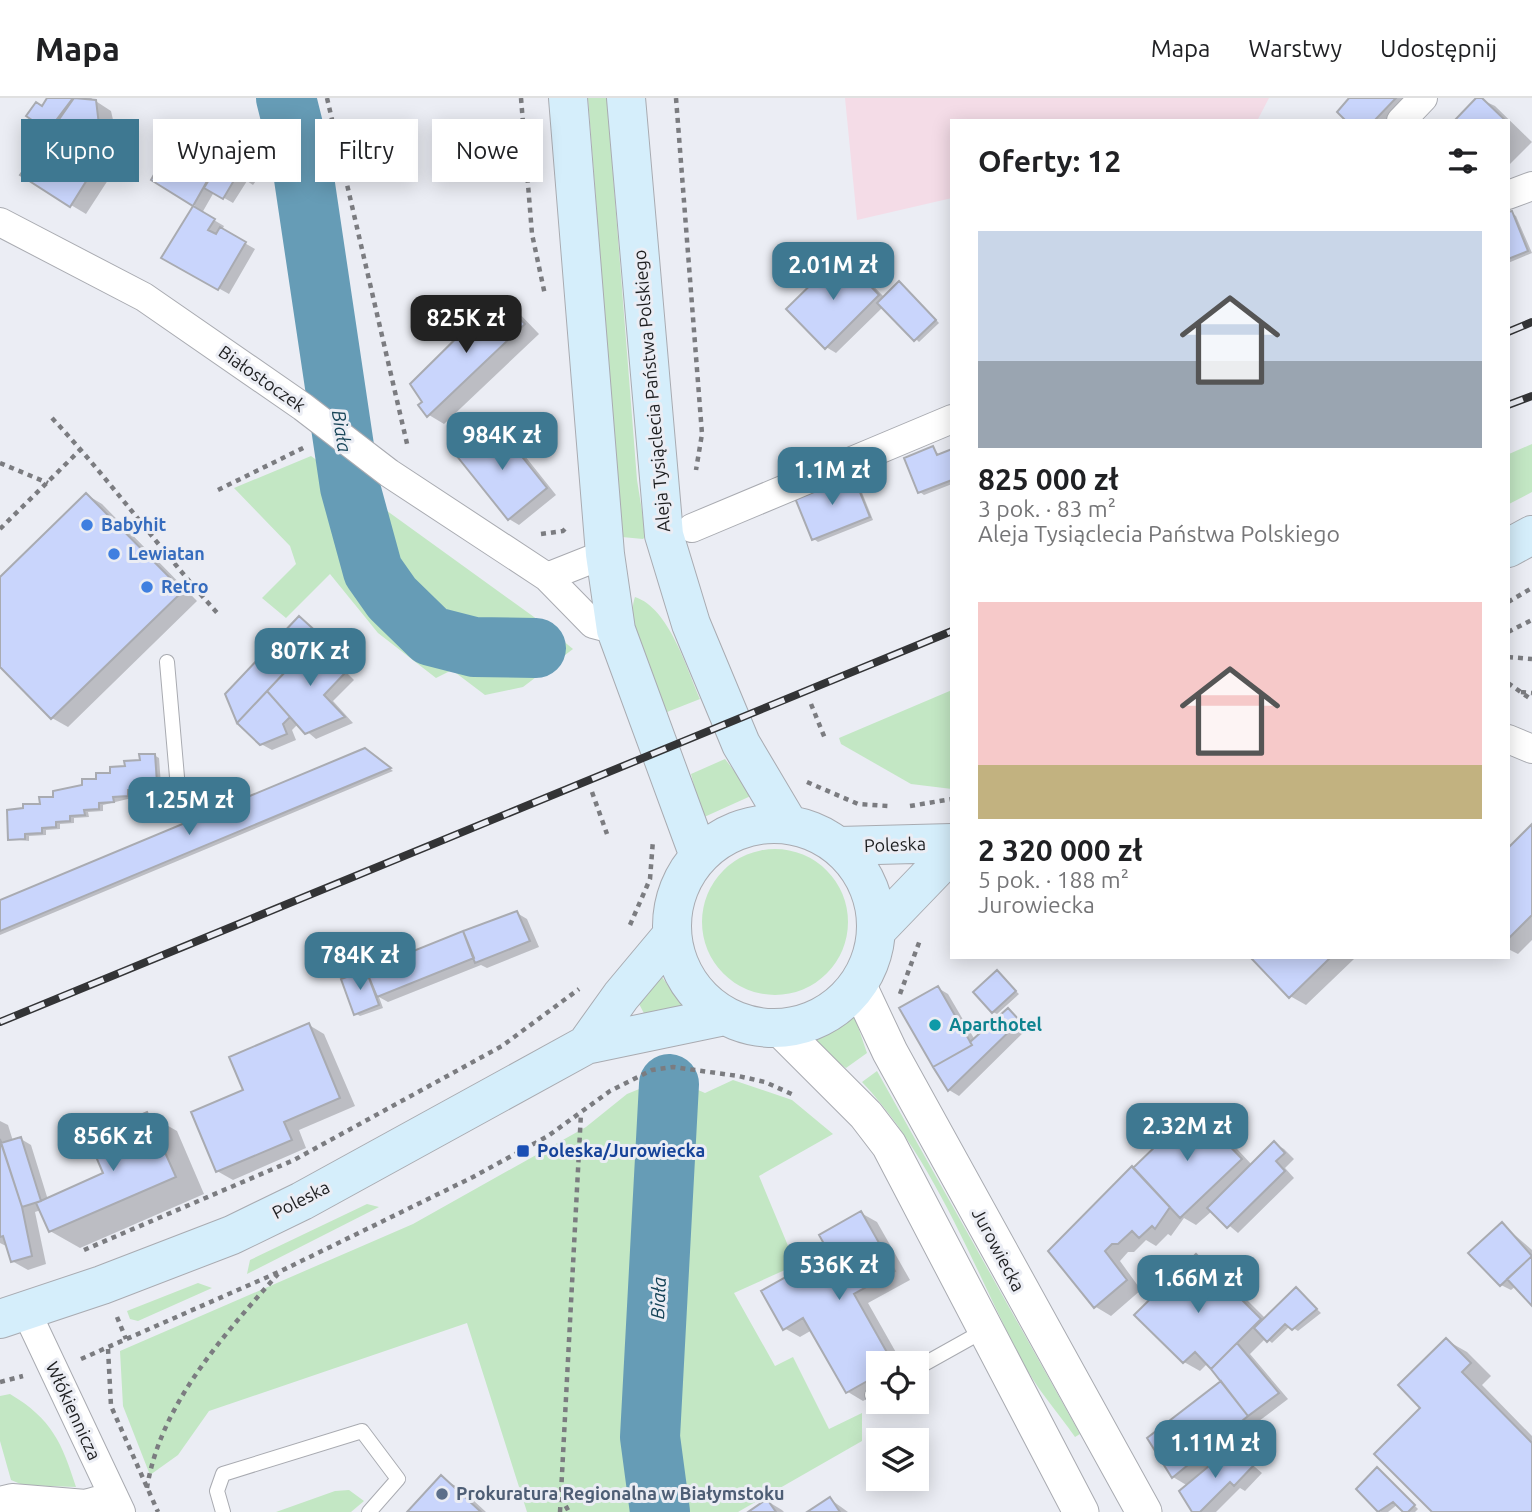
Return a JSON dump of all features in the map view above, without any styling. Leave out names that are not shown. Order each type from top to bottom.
[{"type":"main road","points":[[568,98],[605,554],[616,630],[699,856]]},
{"type":"main road","name":"Aleja Tysiąclecia Państwa Polskiego","points":[[626,98],[664,535],[691,624],[741,744],[789,825]]},
{"type":"main road","points":[[1510,547],[1532,535]]},
{"type":"main road","points":[[756,825],[789,825],[816,832],[839,846],[868,884],[874,907],[876,930],[871,959],[858,984],[836,1007],[809,1022],[779,1028],[751,1026],[725,1016],[699,995],[681,968],[672,936],[674,907],[680,889],[699,856],[725,836],[756,825]]},
{"type":"main road","name":"Poleska","points":[[839,846],[950,843]]},
{"type":"main road","name":"Poleska","points":[[876,930],[950,854]]},
{"type":"main road","name":"Poleska","points":[[586,1045],[621,996],[672,936]]},
{"type":"main road","name":"Poleska","points":[[13,1315],[102,1285],[255,1224],[302,1201],[586,1045],[725,1016]]},
{"type":"street","points":[[1403,119],[1423,98]]},
{"type":"street","points":[[1510,194],[1532,186]]},
{"type":"street","name":"Białostoczek","points":[[0,222],[133,290],[303,407],[389,473],[547,577],[593,624],[616,630]]},
{"type":"street","points":[[692,528],[950,420]]},
{"type":"street","points":[[547,577],[605,554]]},
{"type":"street","points":[[1510,740],[1532,749]]},
{"type":"street","name":"Jurowiecka","points":[[858,984],[890,1052],[1144,1512]]},
{"type":"street","points":[[779,1028],[866,1115],[889,1145],[1081,1512]]},
{"type":"street","name":"Włókiennicza","points":[[13,1315],[117,1504]]},
{"type":"street","points":[[0,1501],[12,1498],[117,1504]]},
{"type":"lane","points":[[167,662],[179,800]]},
{"type":"lane","points":[[929,1361],[986,1329]]},
{"type":"lane","points":[[223,1512],[217,1491],[223,1474],[362,1431],[398,1479],[369,1512]]},
{"type":"path","points":[[327,98],[409,453]]},
{"type":"path","points":[[521,98],[532,234],[547,301]]},
{"type":"path","points":[[676,98],[702,434]]},
{"type":"path","points":[[52,418],[81,449],[167,558],[219,615]]},
{"type":"path","points":[[218,490],[313,444]]},
{"type":"path","points":[[0,529],[81,449]]},
{"type":"path","points":[[0,463],[48,483]]},
{"type":"path","points":[[1510,601],[1532,588]]},
{"type":"path","points":[[1510,631],[1532,620]]},
{"type":"path","points":[[1510,657],[1532,659]]},
{"type":"path","points":[[1510,684],[1532,700]]},
{"type":"path","points":[[1520,691],[1532,693]]},
{"type":"path","points":[[811,704],[826,741]]},
{"type":"path","points":[[800,778],[858,804],[897,807],[950,799]]},
{"type":"path","points":[[592,792],[607,834]]},
{"type":"path","points":[[624,937],[650,879],[653,834]]},
{"type":"path","points":[[898,998],[911,957],[922,937]]},
{"type":"path","points":[[75,1253],[294,1160],[502,1046],[581,988]]},
{"type":"path","points":[[158,1512],[111,1405],[108,1349],[281,1271],[473,1177],[548,1136],[610,1091],[652,1070],[673,1067],[765,1082],[803,1100]]},
{"type":"path","points":[[559,1512],[581,1112]]},
{"type":"path","points":[[147,1489],[152,1458],[170,1419],[232,1327],[281,1271]]},
{"type":"path","points":[[559,1493],[569,1512]]},
{"type":"shaded area","points":[[845,98],[1269,98],[1258,119],[950,119],[950,198],[857,220]]},
{"type":"green space","points":[[588,98],[607,98],[637,480],[646,536],[643,539],[622,537]]},
{"type":"green space","points":[[1532,444],[1532,492],[1510,503],[1510,454]]},
{"type":"green space","points":[[311,456],[534,617],[573,649],[523,687],[485,695],[452,670],[436,678],[378,633],[330,574],[286,618],[262,598],[296,564],[290,546],[234,488]]},
{"type":"green space","points":[[635,597],[647,603],[667,626],[683,656],[700,699],[667,712],[637,639],[633,609]]},
{"type":"green space","points":[[950,691],[950,789],[911,784],[841,744],[839,738]]},
{"type":"green space","points":[[725,759],[753,795],[702,818],[691,774]]},
{"type":"green space","points":[[775,849],[803,855],[826,871],[842,894],[848,922],[842,950],[826,973],[803,989],[775,995],[747,989],[724,973],[708,950],[702,922],[708,894],[724,871],[747,855]]},
{"type":"green space","points":[[657,970],[686,1011],[648,1021],[637,1000]]},
{"type":"green space","points":[[854,1015],[867,1053],[846,1068],[807,1040]]},
{"type":"green space","points":[[877,1071],[1080,1434],[1075,1437],[1027,1369],[951,1215],[911,1145],[888,1112],[862,1082]]},
{"type":"green space","points":[[733,1080],[792,1100],[833,1134],[759,1176],[796,1265],[734,1293],[775,1366],[793,1357],[829,1429],[862,1413],[862,1441],[738,1512],[527,1512],[467,1323],[209,1411],[178,1455],[150,1475],[123,1406],[120,1351],[413,1224],[586,1127],[627,1094],[654,1083],[682,1083],[705,1093]]},
{"type":"green space","points":[[367,1204],[379,1207],[247,1274],[250,1260]]},
{"type":"green space","points":[[198,1283],[212,1288],[138,1321],[130,1319],[127,1311]]},
{"type":"green space","points":[[10,1394],[36,1413],[54,1433],[76,1487],[23,1485],[11,1480],[0,1441],[0,1396]]},
{"type":"green space","points":[[349,1490],[364,1501],[351,1512],[276,1512],[335,1491]]},
{"type":"building","points":[[47,98],[73,98],[57,119],[30,119],[26,116],[36,102],[42,106]]},
{"type":"building","points":[[74,98],[96,100],[98,119],[59,119]]},
{"type":"building","points":[[1349,98],[1396,98],[1376,119],[1344,119],[1337,112]]},
{"type":"building","points":[[1476,98],[1482,98],[1504,119],[1456,119]]},
{"type":"building","points":[[31,182],[86,182],[70,207]]},
{"type":"building","points":[[154,182],[207,182],[193,206]]},
{"type":"building","points":[[208,182],[233,182],[223,199],[204,188]]},
{"type":"building","points":[[193,206],[215,219],[208,230],[216,234],[220,227],[246,242],[218,290],[161,258]]},
{"type":"building","points":[[1510,212],[1528,251],[1510,258]]},
{"type":"building","points":[[841,255],[879,295],[825,349],[786,309]]},
{"type":"building","points":[[899,281],[936,320],[914,341],[877,303]]},
{"type":"building","points":[[498,297],[525,324],[427,417],[418,405],[422,402],[410,384]]},
{"type":"building","points":[[495,423],[547,488],[508,520],[456,455]]},
{"type":"building","points":[[933,446],[937,455],[950,450],[950,481],[918,493],[904,458]]},
{"type":"building","points":[[853,475],[870,517],[812,540],[795,498]]},
{"type":"building","points":[[86,493],[183,591],[51,719],[0,667],[0,577]]},
{"type":"building","points":[[299,616],[320,635],[237,723],[225,694]]},
{"type":"building","points":[[320,635],[335,649],[328,656],[345,673],[324,695],[345,717],[305,734],[267,691]]},
{"type":"building","points":[[267,691],[290,717],[283,724],[287,734],[260,745],[237,723]]},
{"type":"building","points":[[365,748],[391,768],[0,931],[0,900]]},
{"type":"building","points":[[139,754],[155,754],[157,783],[142,784],[143,790],[128,790],[128,796],[113,797],[114,802],[99,803],[99,809],[84,810],[85,815],[70,816],[70,821],[56,822],[56,827],[42,828],[42,833],[25,834],[25,839],[8,840],[7,810],[23,808],[23,804],[40,804],[39,797],[53,797],[53,791],[82,785],[82,779],[96,779],[96,773],[110,773],[110,767],[125,766],[124,761],[140,760]]},
{"type":"building","points":[[1532,824],[1532,915],[1510,937],[1510,846]]},
{"type":"building","points":[[517,911],[530,941],[475,963],[463,931]]},
{"type":"building","points":[[463,931],[474,958],[377,997],[366,970]]},
{"type":"building","points":[[1252,959],[1329,959],[1289,998]]},
{"type":"building","points":[[366,970],[379,1005],[354,1015],[341,979]]},
{"type":"building","points":[[997,970],[1016,991],[992,1013],[973,992]]},
{"type":"building","name":"Aparthotel","points":[[938,986],[972,1045],[933,1067],[899,1008]]},
{"type":"building","points":[[1008,1008],[1020,1021],[948,1091],[933,1067],[972,1045],[970,1042]]},
{"type":"building","points":[[309,1023],[340,1098],[284,1122],[292,1140],[216,1172],[191,1112],[243,1090],[229,1057]]},
{"type":"building","points":[[1194,1109],[1242,1159],[1180,1218],[1133,1168]]},
{"type":"building","points":[[147,1112],[176,1177],[49,1232],[36,1203],[103,1173],[88,1138]]},
{"type":"building","points":[[21,1137],[41,1201],[22,1207],[1,1143]]},
{"type":"building","points":[[0,1139],[22,1207],[32,1256],[11,1262],[3,1236],[0,1237]]},
{"type":"building","points":[[1274,1141],[1285,1153],[1276,1161],[1285,1171],[1227,1228],[1207,1208]]},
{"type":"building","points":[[1132,1166],[1170,1207],[1155,1229],[1152,1226],[1139,1238],[1132,1231],[1118,1244],[1112,1244],[1105,1251],[1127,1280],[1094,1308],[1048,1251]]},
{"type":"building","points":[[861,1211],[895,1271],[854,1294],[886,1351],[866,1351],[866,1382],[846,1393],[803,1318],[783,1330],[761,1291],[800,1269],[809,1283],[837,1267],[819,1235]]},
{"type":"building","points":[[1502,1222],[1532,1256],[1500,1286],[1468,1253]]},
{"type":"building","points":[[1196,1254],[1261,1319],[1211,1369],[1195,1352],[1183,1363],[1134,1315]]},
{"type":"building","points":[[1532,1256],[1532,1306],[1507,1279]]},
{"type":"building","points":[[1296,1287],[1317,1309],[1292,1330],[1285,1324],[1267,1342],[1254,1328]]},
{"type":"building","points":[[1446,1338],[1471,1363],[1462,1372],[1532,1443],[1532,1512],[1432,1512],[1374,1454],[1420,1408],[1398,1385]]},
{"type":"building","points":[[1237,1343],[1279,1393],[1248,1416],[1211,1369]]},
{"type":"building","points":[[1221,1381],[1248,1416],[1172,1478],[1147,1438]]},
{"type":"building","points":[[1233,1446],[1253,1466],[1234,1486],[1230,1482],[1200,1512],[1192,1512],[1179,1491]]},
{"type":"building","points":[[1377,1467],[1415,1505],[1408,1512],[1403,1512],[1393,1502],[1378,1512],[1356,1489]]},
{"type":"building","name":"Prokuratura Regionalna w Białymstoku","points":[[441,1475],[481,1512],[407,1512]]},
{"type":"building","points":[[830,1497],[840,1512],[807,1512]]},
{"type":"building","points":[[767,1499],[776,1512],[748,1512]]},
{"type":"waterway","name":"Biała","points":[[286,98],[301,158],[350,487],[373,571],[392,598],[431,636],[474,647],[536,648]]},
{"type":"waterway","name":"Biała","points":[[660,1512],[650,1437],[669,1084]]},
{"type":"railway","points":[[1510,331],[1532,322]]},
{"type":"railway","points":[[1510,404],[1532,396]]},
{"type":"railway","points":[[0,1022],[950,632]]},
{"type":"place","name":"Babyhit","points":[[87,525]]},
{"type":"place","name":"Lewiatan","points":[[114,554]]},
{"type":"place","name":"Retro","points":[[147,587]]},
{"type":"place","name":"Aparthotel","points":[[935,1025]]},
{"type":"place","name":"Poleska/Jurowiecka","points":[[523,1151]]},
{"type":"place","name":"Prokuratura Regionalna w Białymstoku","points":[[442,1494]]}]
